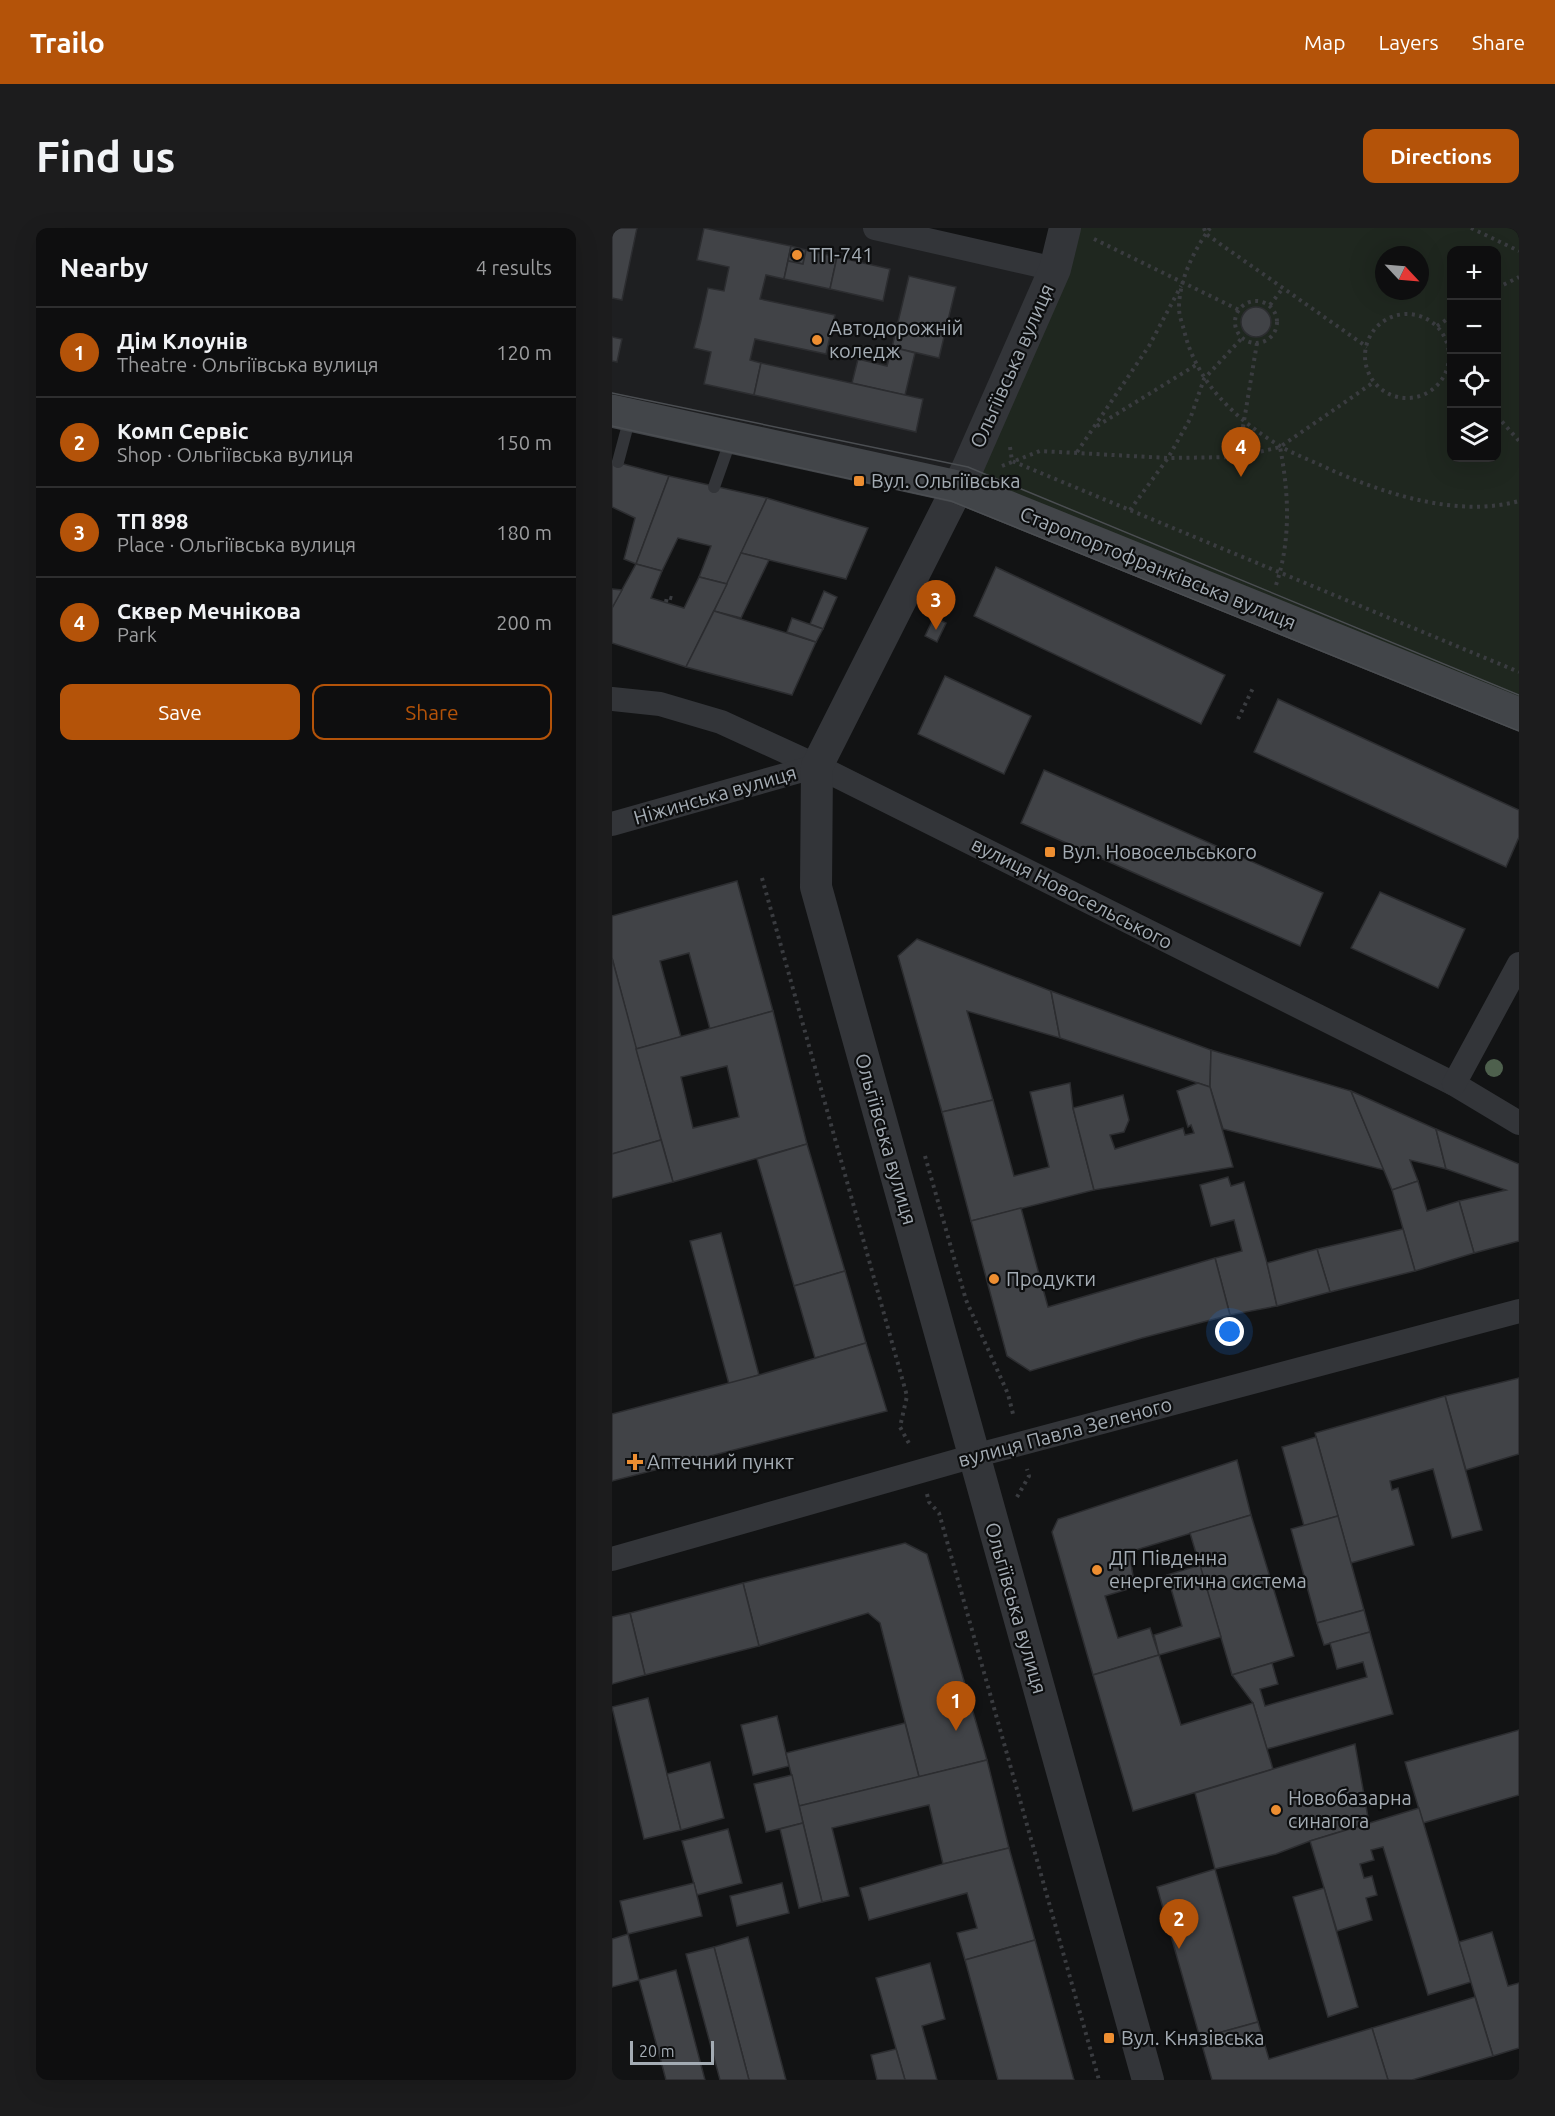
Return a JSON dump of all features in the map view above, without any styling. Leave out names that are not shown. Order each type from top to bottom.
[{"type":"main road","name":"Старопортофранківська вулиця","points":[[621,413],[958,487],[1519,714]]},
{"type":"street","points":[[875,228],[1055,270]]},
{"type":"street","name":"Ольгіївська вулиця","points":[[1065,228],[1055,270],[958,487],[817,766],[816,887],[1148,2080]]},
{"type":"street","name":"вулиця Новосельського","points":[[612,699],[660,704],[721,722],[817,766],[1454,1084],[1519,1123]]},
{"type":"street","name":"Ніжинська вулиця","points":[[612,824],[817,766]]},
{"type":"street","points":[[1454,1084],[1519,964]]},
{"type":"street","name":"вулиця Павла Зеленого","points":[[612,1559],[974,1456],[1519,1311]]},
{"type":"lane","points":[[618,462],[621,413]]},
{"type":"lane","points":[[714,487],[731,438]]},
{"type":"path","points":[[1204,228],[1206,234],[1366,347]]},
{"type":"path","points":[[1077,453],[1149,346],[1190,262],[1210,228]]},
{"type":"path","points":[[1471,228],[1519,251]]},
{"type":"path","points":[[1094,238],[1239,310]]},
{"type":"path","points":[[1501,286],[1519,277]]},
{"type":"path","points":[[1182,282],[1179,309],[1188,347],[1204,379],[1220,398],[1244,420],[1280,447],[1367,486],[1413,499],[1460,506],[1503,505],[1519,501]]},
{"type":"path","points":[[1270,306],[1283,288]]},
{"type":"path","points":[[1253,301],[1270,306],[1277,320],[1272,336],[1257,343],[1243,337],[1236,324],[1239,310],[1245,304],[1253,301]]},
{"type":"path","points":[[1414,315],[1437,326],[1449,348],[1446,372],[1440,383],[1431,392],[1407,399],[1395,397],[1383,391],[1368,372],[1365,359],[1366,347],[1371,335],[1379,325],[1390,318],[1414,315]]},
{"type":"path","points":[[1437,326],[1447,319]]},
{"type":"path","points":[[1130,510],[1168,458],[1190,419],[1204,379],[1243,337]]},
{"type":"path","points":[[1238,457],[1257,343]]},
{"type":"path","points":[[1095,428],[1196,364]]},
{"type":"path","points":[[1001,466],[1040,451],[1168,458],[1238,457],[1280,447],[1374,382]]},
{"type":"path","points":[[1501,421],[1519,441]]},
{"type":"path","points":[[1267,612],[1280,573],[1288,528],[1287,480],[1280,447]]},
{"type":"path","points":[[1012,461],[1519,672]]},
{"type":"path","points":[[666,602],[667,597],[675,599]]},
{"type":"path","points":[[1238,719],[1253,688]]},
{"type":"shaded area","name":"Автодорожній коледж","points":[[612,228],[865,228],[1052,270],[957,487],[612,409]]},
{"type":"shaded area","points":[[1065,228],[1519,228],[1519,714],[958,487]]},
{"type":"building","points":[[612,228],[637,228],[622,300],[612,298]]},
{"type":"building","points":[[704,228],[791,246],[784,279],[766,275],[760,299],[835,315],[826,354],[755,339],[750,360],[761,363],[754,395],[704,384],[711,352],[694,348],[708,288],[724,291],[729,267],[697,260]]},
{"type":"building","name":"ТП-741","points":[[791,246],[806,250],[803,264],[788,261]]},
{"type":"building","points":[[806,250],[837,257],[830,289],[784,279],[788,261],[803,264]]},
{"type":"building","points":[[837,257],[890,269],[883,301],[830,289]]},
{"type":"building","points":[[909,276],[956,287],[939,358],[892,347]]},
{"type":"building","points":[[1256,307],[1267,311],[1271,322],[1267,333],[1256,337],[1245,333],[1241,322],[1245,311]]},
{"type":"building","points":[[612,337],[622,339],[617,362],[612,361]]},
{"type":"building","points":[[892,347],[915,353],[905,395],[852,383],[858,359],[887,366]]},
{"type":"building","points":[[761,363],[923,399],[916,432],[754,395]]},
{"type":"building","points":[[612,461],[669,476],[636,564],[624,559],[635,518],[612,507]]},
{"type":"building","points":[[669,476],[767,498],[727,584],[699,577],[711,546],[678,538],[662,571],[636,564]]},
{"type":"building","points":[[767,498],[868,528],[846,579],[741,553]]},
{"type":"building","points":[[741,553],[769,560],[741,618],[714,611]]},
{"type":"building","points":[[636,564],[662,571],[651,598],[684,608],[699,577],[727,584],[686,667],[612,643],[612,608]]},
{"type":"building","points":[[996,567],[1225,675],[1201,724],[974,616]]},
{"type":"building","points":[[612,589],[622,590],[612,608]]},
{"type":"building","points":[[824,591],[837,597],[823,629],[810,624]]},
{"type":"building","points":[[714,611],[816,642],[792,695],[686,667]]},
{"type":"building","points":[[934,617],[946,623],[937,642],[925,636]]},
{"type":"building","points":[[792,618],[823,629],[816,642],[787,632]]},
{"type":"building","points":[[945,676],[1031,716],[1004,774],[918,734]]},
{"type":"building","points":[[1278,699],[1519,810],[1519,837],[1506,867],[1254,752]]},
{"type":"building","points":[[1044,770],[1323,893],[1300,946],[1021,823]]},
{"type":"building","points":[[737,881],[773,1011],[710,1029],[689,953],[660,961],[681,1037],[636,1049],[612,958],[612,916]]},
{"type":"building","points":[[1380,892],[1465,929],[1438,988],[1351,948]]},
{"type":"building","points":[[917,939],[1051,991],[1060,1038],[967,1011],[993,1100],[942,1112],[898,956]]},
{"type":"building","points":[[612,958],[661,1140],[612,1154]]},
{"type":"building","points":[[1051,991],[1211,1050],[1210,1087],[1060,1038]]},
{"type":"building","points":[[773,1011],[807,1144],[673,1182],[636,1049]],"holes":[[[727,1066],[739,1117],[693,1128],[681,1077]]]},
{"type":"building","points":[[1211,1050],[1351,1091],[1384,1170],[1223,1129],[1210,1087]]},
{"type":"building","points":[[1070,1083],[1073,1108],[1094,1190],[971,1221],[942,1112],[993,1100],[1014,1176],[1049,1167],[1030,1092]]},
{"type":"building","points":[[1198,1083],[1210,1087],[1233,1167],[1094,1190],[1073,1108],[1123,1095],[1129,1120],[1124,1132],[1110,1135],[1115,1149],[1183,1128],[1185,1135],[1194,1133],[1191,1125],[1188,1127],[1177,1091]]},
{"type":"building","points":[[1351,1091],[1436,1129],[1446,1169],[1410,1160],[1418,1181],[1392,1190]]},
{"type":"building","points":[[1436,1129],[1519,1164],[1519,1241],[1474,1253],[1459,1201],[1506,1190],[1446,1169]]},
{"type":"building","points":[[661,1140],[673,1182],[612,1198],[612,1154]]},
{"type":"building","points":[[807,1144],[845,1271],[794,1286],[757,1159]]},
{"type":"building","points":[[1228,1177],[1231,1186],[1244,1182],[1277,1306],[1230,1315],[1215,1258],[1242,1251],[1234,1220],[1211,1226],[1200,1185]]},
{"type":"building","points":[[1418,1181],[1427,1211],[1459,1201],[1474,1253],[1415,1271],[1392,1190]]},
{"type":"building","points":[[1021,1208],[1048,1307],[1215,1258],[1230,1315],[1030,1371],[1007,1356],[971,1221]]},
{"type":"building","points":[[1403,1229],[1415,1271],[1330,1292],[1317,1249]]},
{"type":"building","points":[[721,1233],[759,1375],[729,1384],[690,1241]]},
{"type":"building","points":[[1317,1249],[1330,1292],[1277,1306],[1267,1263]]},
{"type":"building","points":[[845,1271],[866,1343],[815,1358],[794,1286]]},
{"type":"building","points":[[866,1343],[887,1411],[612,1481],[612,1414],[759,1375]]},
{"type":"building","points":[[1519,1378],[1519,1454],[1466,1470],[1445,1396]]},
{"type":"building","points":[[1445,1396],[1482,1530],[1452,1538],[1433,1469],[1390,1481],[1392,1490],[1398,1488],[1414,1545],[1351,1563],[1315,1433]]},
{"type":"building","points":[[1316,1437],[1338,1516],[1304,1526],[1282,1447]]},
{"type":"building","name":"ДП Південна енергетична система","points":[[1237,1460],[1251,1515],[1129,1552],[1135,1587],[1105,1596],[1118,1638],[1150,1628],[1159,1655],[1093,1675],[1052,1532],[1058,1519]]},
{"type":"building","points":[[1251,1515],[1294,1656],[1232,1675],[1190,1533]]},
{"type":"building","points":[[1338,1516],[1364,1610],[1317,1623],[1291,1529]]},
{"type":"building","points":[[905,1543],[927,1554],[987,1760],[919,1777],[880,1623],[868,1613],[759,1646],[743,1583]]},
{"type":"building","points":[[1200,1565],[1221,1637],[1159,1655],[1154,1635],[1182,1626],[1167,1575]]},
{"type":"building","points":[[743,1583],[759,1646],[645,1675],[630,1613]]},
{"type":"building","points":[[1364,1610],[1370,1632],[1324,1645],[1317,1623]]},
{"type":"building","points":[[630,1613],[645,1675],[612,1684],[612,1617]]},
{"type":"building","points":[[1370,1632],[1393,1714],[1267,1749],[1253,1703],[1232,1675],[1272,1663],[1278,1684],[1260,1689],[1265,1706],[1367,1677],[1363,1662],[1337,1669],[1330,1643]]},
{"type":"building","points":[[1159,1655],[1181,1725],[1253,1703],[1273,1769],[1133,1811],[1093,1675]]},
{"type":"building","points":[[648,1698],[681,1830],[644,1839],[612,1707]]},
{"type":"building","points":[[777,1716],[789,1766],[753,1775],[741,1725]]},
{"type":"building","points":[[905,1723],[919,1777],[799,1806],[786,1753]]},
{"type":"building","points":[[1519,1730],[1519,1795],[1423,1823],[1405,1762]]},
{"type":"building","points":[[1355,1744],[1369,1823],[1276,1854],[1215,1869],[1195,1793]]},
{"type":"building","points":[[987,1760],[1009,1848],[943,1864],[929,1805],[832,1828],[849,1896],[822,1902],[799,1806]]},
{"type":"building","points":[[710,1762],[724,1818],[681,1830],[667,1774]]},
{"type":"building","points":[[792,1775],[803,1823],[766,1832],[754,1784]]},
{"type":"building","points":[[1419,1808],[1471,1982],[1428,1995],[1383,1847],[1371,1850],[1374,1860],[1360,1864],[1364,1878],[1372,1876],[1377,1895],[1366,1898],[1372,1920],[1337,1931],[1310,1841]]},
{"type":"building","points":[[803,1823],[822,1902],[799,1908],[780,1829]]},
{"type":"building","points":[[728,1829],[742,1883],[697,1895],[682,1841]]},
{"type":"building","points":[[1009,1848],[1035,1940],[965,1960],[957,1933],[977,1928],[967,1893],[869,1920],[860,1888]]},
{"type":"building","points":[[1215,1869],[1258,2022],[1200,2038],[1157,1887]]},
{"type":"building","points":[[694,1883],[702,1916],[628,1934],[620,1901]]},
{"type":"building","points":[[782,1883],[789,1913],[737,1926],[730,1896]]},
{"type":"building","points":[[1324,1888],[1358,2007],[1328,2017],[1293,1897]]},
{"type":"building","points":[[1492,1932],[1508,1986],[1519,1983],[1519,2048],[1493,2056],[1459,1942]]},
{"type":"building","points":[[628,1934],[639,1980],[612,1987],[612,1939]]},
{"type":"building","points":[[748,1937],[786,2080],[749,2080],[714,1947]]},
{"type":"building","points":[[1035,1940],[1074,2080],[998,2080],[965,1960]]},
{"type":"building","points":[[714,1947],[749,2080],[720,2080],[686,1954]]},
{"type":"building","points":[[930,1963],[945,2019],[922,2026],[937,2080],[905,2080],[876,1978]]},
{"type":"building","points":[[676,1970],[705,2080],[666,2080],[639,1980]]},
{"type":"building","points":[[1475,1997],[1493,2056],[1412,2080],[1388,2080],[1372,2028]]},
{"type":"building","points":[[1258,2022],[1269,2059],[1372,2028],[1388,2080],[1212,2080],[1200,2038]]},
{"type":"building","points":[[896,2049],[905,2080],[877,2080],[871,2055]]},
{"type":"tram line","points":[[612,393],[968,467],[1519,695]]},
{"type":"tram line","points":[[612,426],[951,501],[1519,731]]},
{"type":"place","name":"ТП-741","points":[[797,255]]},
{"type":"place","name":"Автодорожній коледж","points":[[817,340]]},
{"type":"place","name":"Сквер Мечнікова","points":[[1241,477]]},
{"type":"place","name":"Вул. Ольгіївська","points":[[859,481]]},
{"type":"place","name":"ТП 898","points":[[936,630]]},
{"type":"place","name":"Вул. Новосельського","points":[[1050,852]]},
{"type":"place","name":"Продукти","points":[[994,1279]]},
{"type":"place","name":"Аптечний пункт","points":[[635,1462]]},
{"type":"place","name":"ДП Південна енергетична система","points":[[1097,1570]]},
{"type":"place","name":"Дім Клоунів","points":[[956,1731]]},
{"type":"place","name":"Новобазарна синагога","points":[[1276,1810]]},
{"type":"place","name":"Комп Сервіс","points":[[1179,1949]]},
{"type":"place","name":"Вул. Князівська","points":[[1109,2038]]}]
